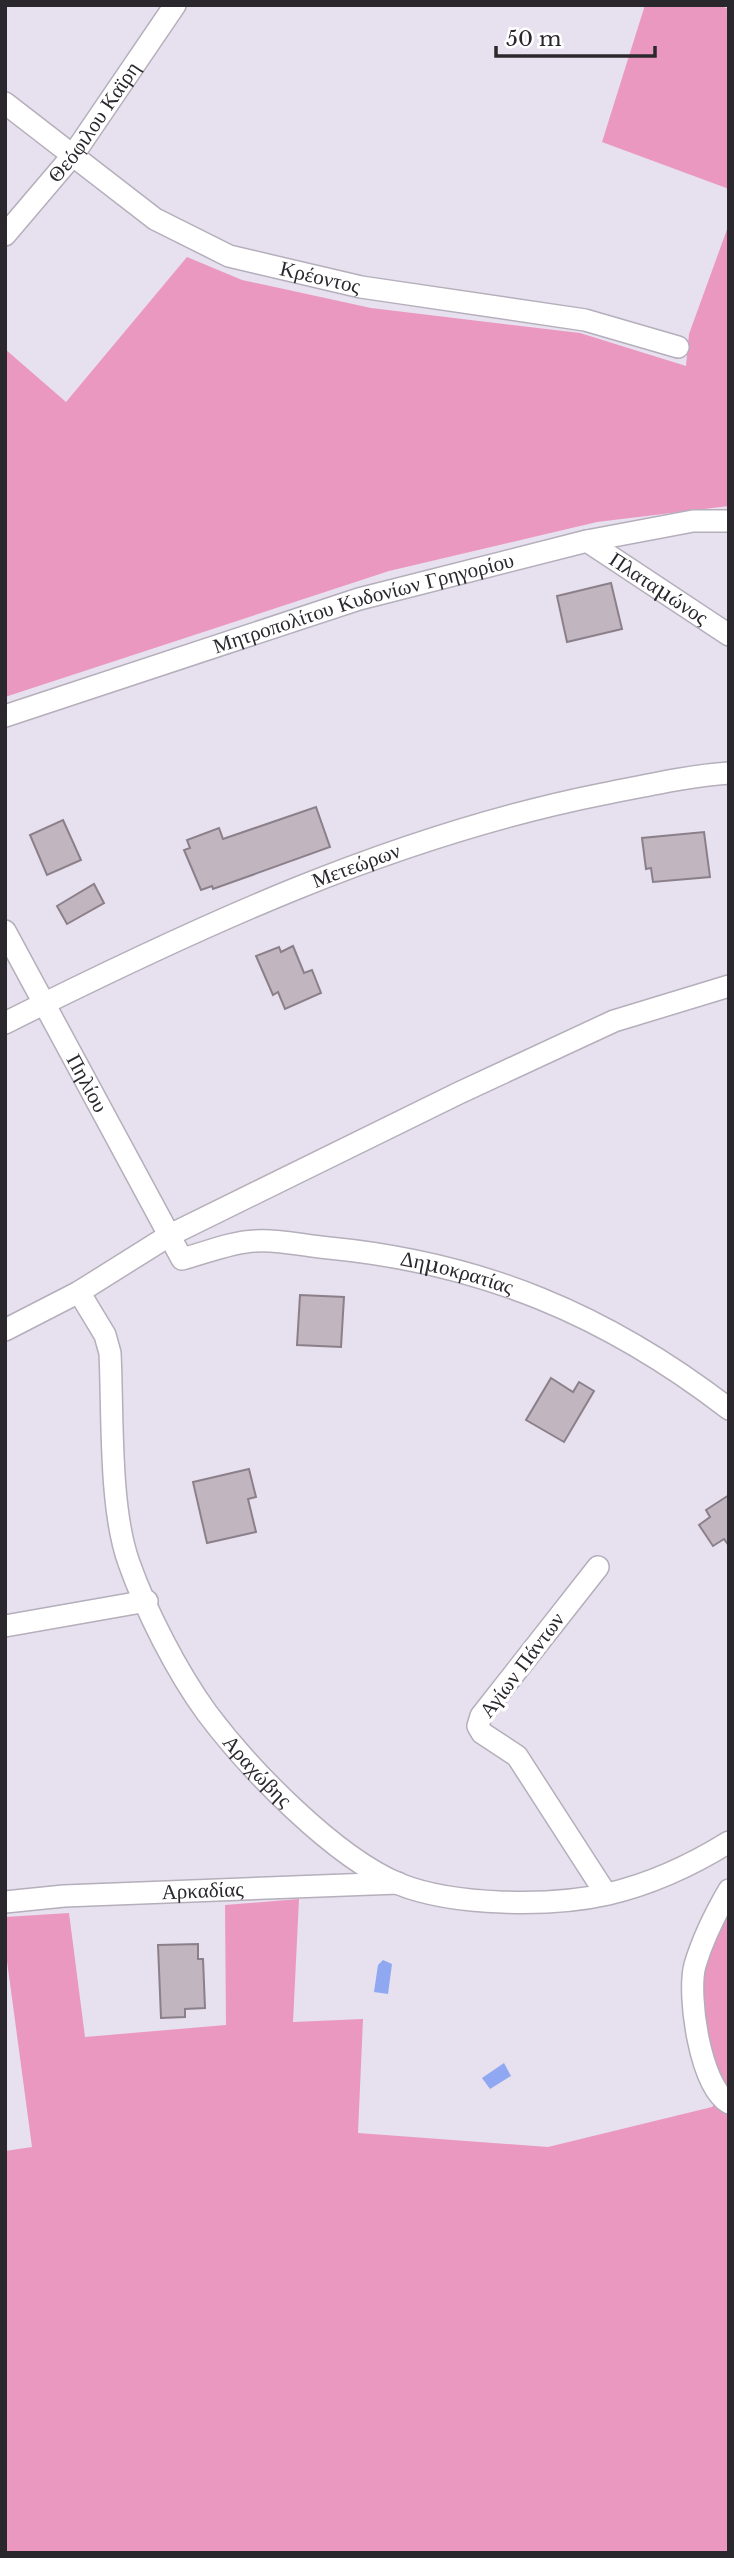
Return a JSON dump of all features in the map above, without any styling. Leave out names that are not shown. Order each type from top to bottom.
[{"type":"street","name":"Θεόφιλου Καϊρη","points":[[5,235],[73,155],[175,5]]},
{"type":"street","name":"Κρέοντος","points":[[5,103],[155,219],[229,256],[361,287],[573,318],[678,347]]},
{"type":"street","name":"Μητροπολίτου Κυδονίων Γρηγορίου","points":[[5,716],[359,599],[587,541],[693,521],[729,521]]},
{"type":"street","name":"Πλαταμώνος","points":[[587,541],[729,635]]},
{"type":"street","name":"Μετεώρων","points":[[5,1023],[238,912],[392,850],[548,805],[696,775],[729,773]]},
{"type":"street","name":"Πηλίου","points":[[5,931],[170,1235]]},
{"type":"street","points":[[5,1330],[79,1292],[170,1235],[458,1093],[614,1021],[729,986]]},
{"type":"street","name":"Δημοκρατίας","points":[[170,1235],[182,1259],[254,1241],[358,1251],[465,1271],[585,1316],[675,1367],[729,1409]]},
{"type":"street","name":"Αραχώβης","points":[[79,1292],[105,1335],[110,1353],[119,1522],[130,1564],[192,1690],[237,1748],[324,1834],[374,1870],[398,1883],[426,1892],[482,1900],[523,1902],[606,1894],[673,1871],[729,1842]]},
{"type":"street","name":"Αγίων Πάντων","points":[[598,1567],[481,1716],[478,1726],[482,1733],[508,1747],[522,1762],[606,1894]]},
{"type":"street","points":[[5,1626],[147,1601]]},
{"type":"street","name":"Αρκαδίας","points":[[5,1902],[64,1896],[398,1883]]},
{"type":"street","points":[[729,1890],[710,1925],[694,1968],[700,2050],[713,2086],[729,2103]]},
{"type":"shaded area","points":[[645,5],[718,5],[729,9],[729,189],[602,142]]},
{"type":"shaded area","points":[[729,224],[729,506],[597,522],[389,571],[5,697],[5,349],[66,402],[187,257],[242,280],[371,308],[580,333],[686,366],[689,334]]},
{"type":"shaded area","points":[[299,1899],[293,2022],[363,2019],[358,2133],[548,2147],[712,2107],[727,2091],[708,2055],[701,2022],[701,1966],[729,1905],[729,2553],[5,2553],[5,2151],[32,2147],[5,1946],[5,1917],[69,1913],[85,2037],[226,2025],[225,1905]]},
{"type":"water","points":[[383,1960],[392,1964],[388,1994],[374,1992],[378,1965]]},
{"type":"water","points":[[504,2063],[511,2076],[490,2089],[482,2078]]},
{"type":"building","points":[[611,583],[622,629],[567,642],[557,596]]},
{"type":"building","points":[[316,807],[330,847],[213,889],[212,886],[201,890],[184,850],[190,848],[187,840],[219,828],[223,839]]},
{"type":"building","points":[[63,820],[81,860],[47,875],[30,835]]},
{"type":"building","points":[[704,832],[710,877],[653,882],[651,868],[646,869],[642,838]]},
{"type":"building","points":[[94,884],[104,903],[67,924],[57,906]]},
{"type":"building","points":[[293,946],[304,973],[312,970],[321,993],[285,1009],[278,992],[273,995],[256,956],[279,947],[281,952]]},
{"type":"building","points":[[300,1295],[344,1297],[341,1347],[297,1345]]},
{"type":"building","points":[[551,1378],[573,1392],[579,1382],[594,1391],[564,1442],[526,1420]]},
{"type":"building","points":[[249,1469],[256,1497],[248,1499],[256,1532],[207,1543],[193,1482]]},
{"type":"building","points":[[729,1495],[729,1546],[724,1539],[713,1546],[699,1525],[710,1517],[706,1510]]},
{"type":"building","points":[[198,1944],[198,1959],[203,1959],[205,2008],[185,2009],[185,2017],[161,2018],[158,1945]]}]
